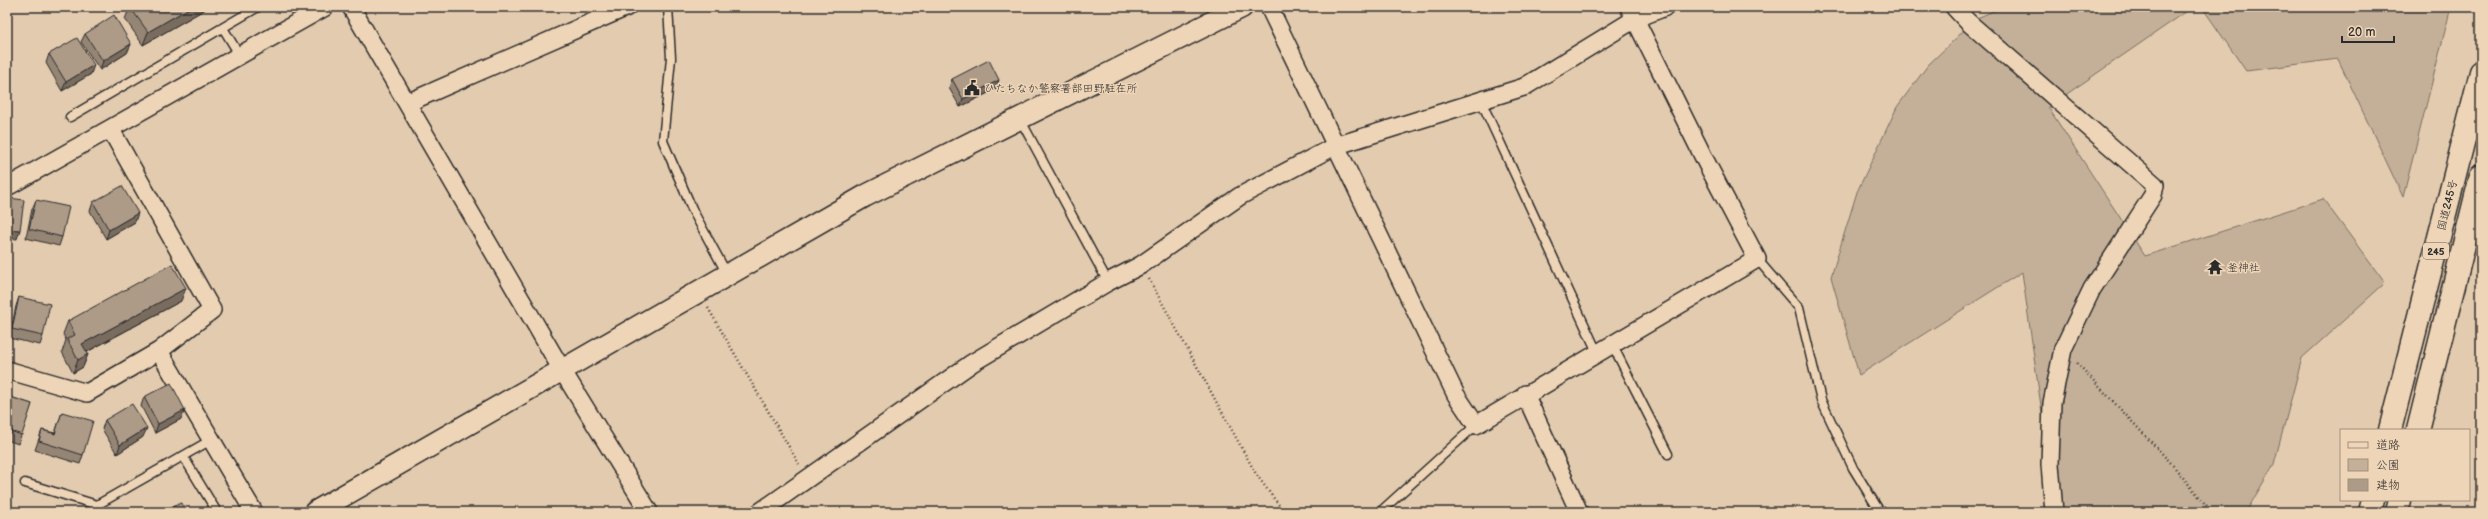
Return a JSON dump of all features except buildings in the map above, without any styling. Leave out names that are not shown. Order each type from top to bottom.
[{"type":"highway","name":"国道245号","points":[[2390,429],[2481,72]]},
{"type":"highway","name":"245","points":[[2418,429],[2481,176]]},
{"type":"highway","points":[[2370,512],[2373,501]]},
{"type":"highway","points":[[2397,512],[2400,501]]},
{"type":"street","points":[[7,187],[111,130],[325,7]]},
{"type":"street","points":[[351,7],[562,370],[649,512]]},
{"type":"street","points":[[407,103],[627,7]]},
{"type":"street","points":[[316,512],[727,274],[865,196],[1242,7]]},
{"type":"street","points":[[1269,7],[1456,395],[1476,425],[1525,394],[1757,259],[1706,162],[1632,13]]},
{"type":"street","points":[[760,512],[972,363],[1108,282],[1141,265],[1240,196],[1335,146],[1524,87],[1632,13],[1665,7]]},
{"type":"street","points":[[1954,7],[1968,22],[2155,186],[2153,195],[2092,289],[2063,349],[2052,403],[2050,464],[2054,512]]},
{"type":"street","points":[[7,370],[87,393],[159,351],[212,310],[111,130]]},
{"type":"street","points":[[159,351],[254,512]]},
{"type":"street","points":[[1525,394],[1579,512]]},
{"type":"lane","points":[[70,116],[258,7]]},
{"type":"lane","points":[[668,7],[671,58],[663,141],[693,211],[727,274]]},
{"type":"lane","points":[[223,28],[240,56]]},
{"type":"lane","points":[[1481,101],[1597,352]]},
{"type":"lane","points":[[1019,119],[1108,282]]},
{"type":"lane","points":[[1757,259],[1799,308],[1821,400],[1853,468],[1880,512]]},
{"type":"lane","points":[[1612,344],[1668,454]]},
{"type":"lane","points":[[1380,512],[1476,425]]},
{"type":"lane","points":[[25,483],[97,505],[211,440]]},
{"type":"lane","points":[[183,456],[217,512]]},
{"type":"path","points":[[1141,265],[1256,474],[1284,512]]},
{"type":"path","points":[[698,291],[807,479]]},
{"type":"path","points":[[2063,349],[2170,462],[2212,512]]},
{"type":"green space","points":[[2003,7],[2193,7],[2048,107],[2145,256],[2323,199],[2385,283],[2302,358],[2274,464],[2246,512],[2056,512],[2022,272],[1859,375],[1831,277],[1857,192],[1897,107],[1928,65],[1977,18]]},
{"type":"green space","points":[[2202,7],[2451,7],[2403,197],[2338,59],[2246,71]]},
{"type":"place","name":"ひたちなか警察署部田野駐在所","points":[[972,88]]},
{"type":"place","name":"釜神社","points":[[2215,267]]}]
